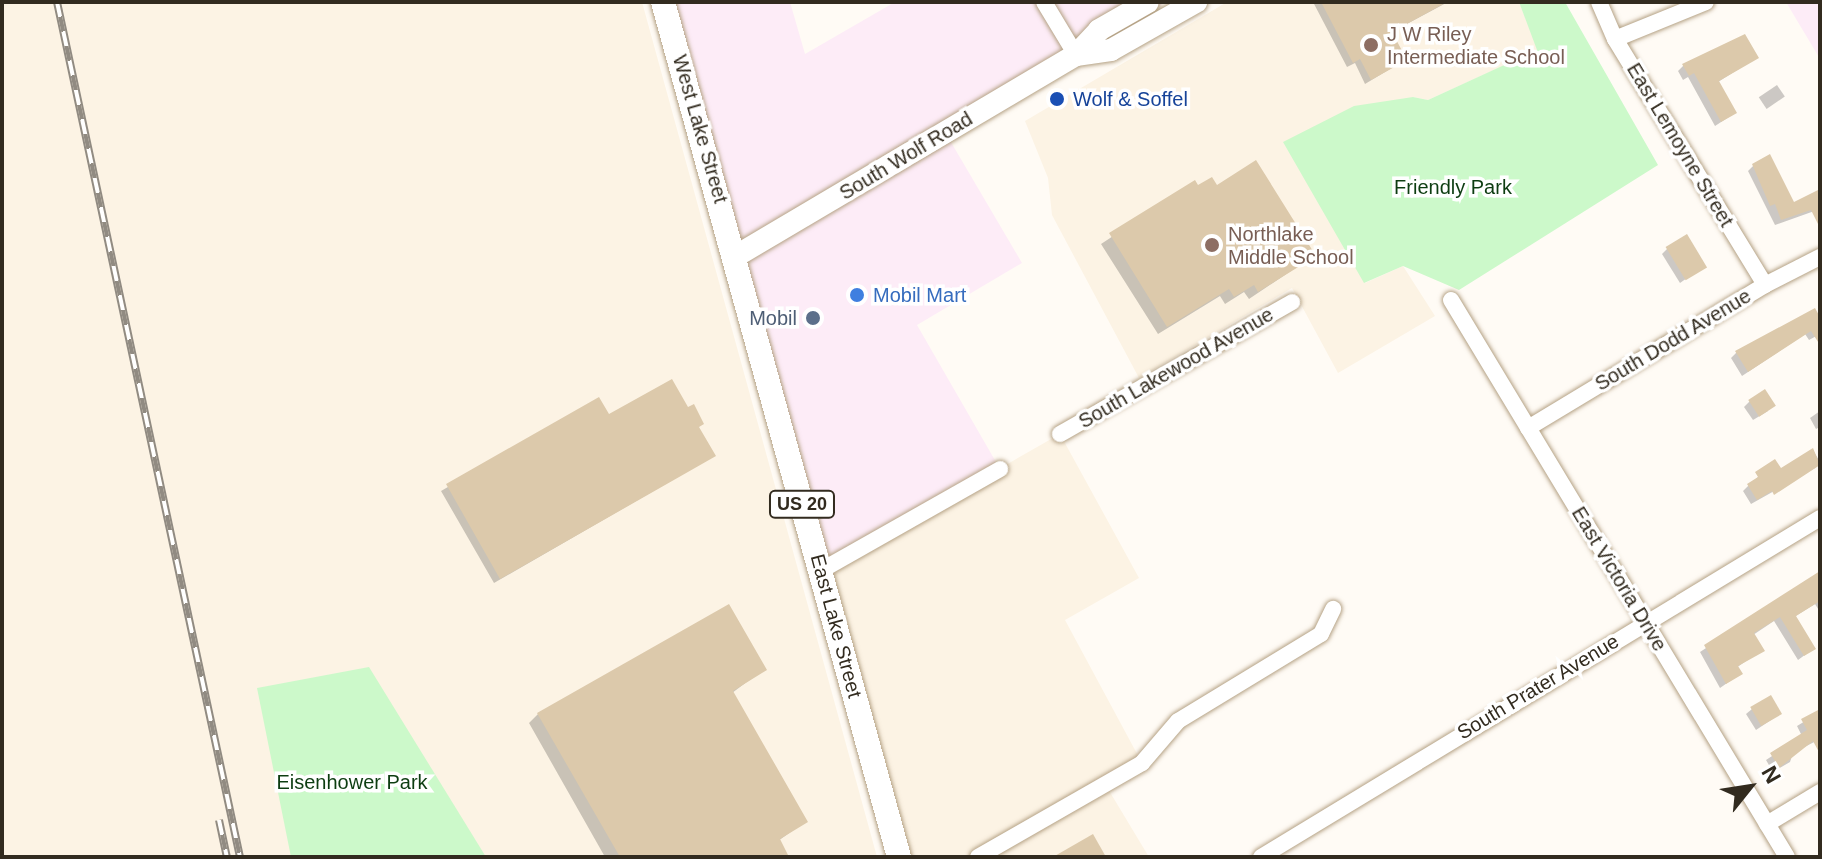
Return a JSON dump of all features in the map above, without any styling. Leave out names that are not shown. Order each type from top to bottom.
[{"type":"main road","name":"West Lake Street","points":[[663,2],[736,256]]},
{"type":"main road","name":"South Wolf Road","points":[[736,256],[1076,55],[1099,30],[1148,2]]},
{"type":"main road","name":"South Wolf Road","points":[[1076,55],[1111,50],[1196,2]]},
{"type":"main road","name":"East Lake Street","points":[[736,256],[899,857]]},
{"type":"street","points":[[1044,2],[1076,55]]},
{"type":"street","name":"East Lemoyne Street","points":[[1599,2],[1615,39],[1765,285]]},
{"type":"street","points":[[1615,39],[1706,2]]},
{"type":"street","name":"South Dodd Avenue","points":[[1528,428],[1765,285],[1820,257]]},
{"type":"street","name":"East Victoria Drive","points":[[1451,300],[1787,857]]},
{"type":"street","name":"South Lakewood Avenue","points":[[1060,434],[1292,302]]},
{"type":"street","points":[[820,571],[1000,469]]},
{"type":"street","name":"South Prater Avenue","points":[[1261,857],[1820,518]]},
{"type":"street","points":[[978,857],[1142,763],[1178,721],[1311,643],[1330,623],[1333,609]]},
{"type":"street","points":[[1767,824],[1820,792]]},
{"type":"shaded area","points":[[2,2],[642,2],[877,857],[2,857]]},
{"type":"shaded area","points":[[664,2],[790,2],[805,54],[895,2],[1166,2],[945,132],[1022,263],[917,325],[1000,469],[820,571]]},
{"type":"shaded area","points":[[1227,2],[1519,2],[1538,50],[1428,100],[1413,97],[1365,283],[1403,266],[1435,316],[1338,373],[1292,288],[1139,378],[1052,215],[1048,178],[1025,121]]},
{"type":"shaded area","points":[[1786,2],[1820,2],[1820,59]]},
{"type":"shaded area","points":[[1060,434],[1139,578],[1065,620],[1142,763],[1105,784],[1149,857],[899,857],[820,571]]},
{"type":"green space","name":"Friendly Park","points":[[1519,2],[1565,2],[1658,165],[1459,290],[1403,266],[1364,283],[1283,142],[1354,106],[1413,97],[1428,100],[1537,50]]},
{"type":"green space","name":"Eisenhower Park","points":[[369,667],[486,857],[291,857],[257,688]]},
{"type":"building","name":"J W Riley Intermediate School","points":[[1321,2],[1447,2],[1392,32],[1407,60],[1371,80],[1360,59],[1353,63]]},
{"type":"building","points":[[1745,34],[1759,58],[1719,81],[1737,113],[1721,122],[1694,73],[1689,76],[1682,64]]},
{"type":"building","points":[[1770,154],[1794,202],[1820,189],[1820,228],[1811,210],[1781,220],[1775,204],[1770,206],[1752,164]]},
{"type":"building","name":"Northlake Middle School","points":[[1256,160],[1316,256],[1258,292],[1254,285],[1234,297],[1229,289],[1167,327],[1109,233],[1195,180],[1198,185],[1212,177],[1217,185]]},
{"type":"building","points":[[1687,234],[1707,267],[1686,280],[1666,247]]},
{"type":"building","points":[[1815,308],[1820,317],[1820,345],[1811,331],[1748,372],[1735,351]]},
{"type":"building","points":[[672,379],[688,407],[694,404],[704,424],[699,427],[716,456],[500,579],[446,484],[599,397],[609,414]]},
{"type":"building","points":[[1765,389],[1776,406],[1759,417],[1748,400]]},
{"type":"building","points":[[1813,448],[1820,465],[1774,495],[1772,491],[1757,500],[1747,484],[1758,477],[1755,472],[1775,459],[1781,468]]},
{"type":"building","points":[[1820,571],[1820,601],[1796,616],[1816,649],[1804,656],[1780,617],[1754,633],[1765,651],[1738,666],[1743,674],[1726,684],[1704,645]]},
{"type":"building","points":[[729,604],[767,670],[733,691],[808,822],[780,839],[789,857],[620,857],[537,713]]},
{"type":"building","points":[[1771,695],[1782,714],[1761,726],[1750,707]]},
{"type":"building","points":[[1820,709],[1820,754],[1813,741],[1779,768],[1770,753],[1807,730],[1801,719]]},
{"type":"building","points":[[1093,834],[1106,857],[1053,857]]},
{"type":"railway","points":[[57,2],[240,857]]},
{"type":"railway","points":[[219,820],[227,857]]},
{"type":"place","name":"J W Riley Intermediate School","points":[[1371,45]]},
{"type":"place","name":"Wolf & Soffel","points":[[1057,99]]},
{"type":"place","name":"Northlake Middle School","points":[[1212,245]]},
{"type":"place","name":"Mobil Mart","points":[[857,295]]},
{"type":"place","name":"Mobil","points":[[813,318]]}]
